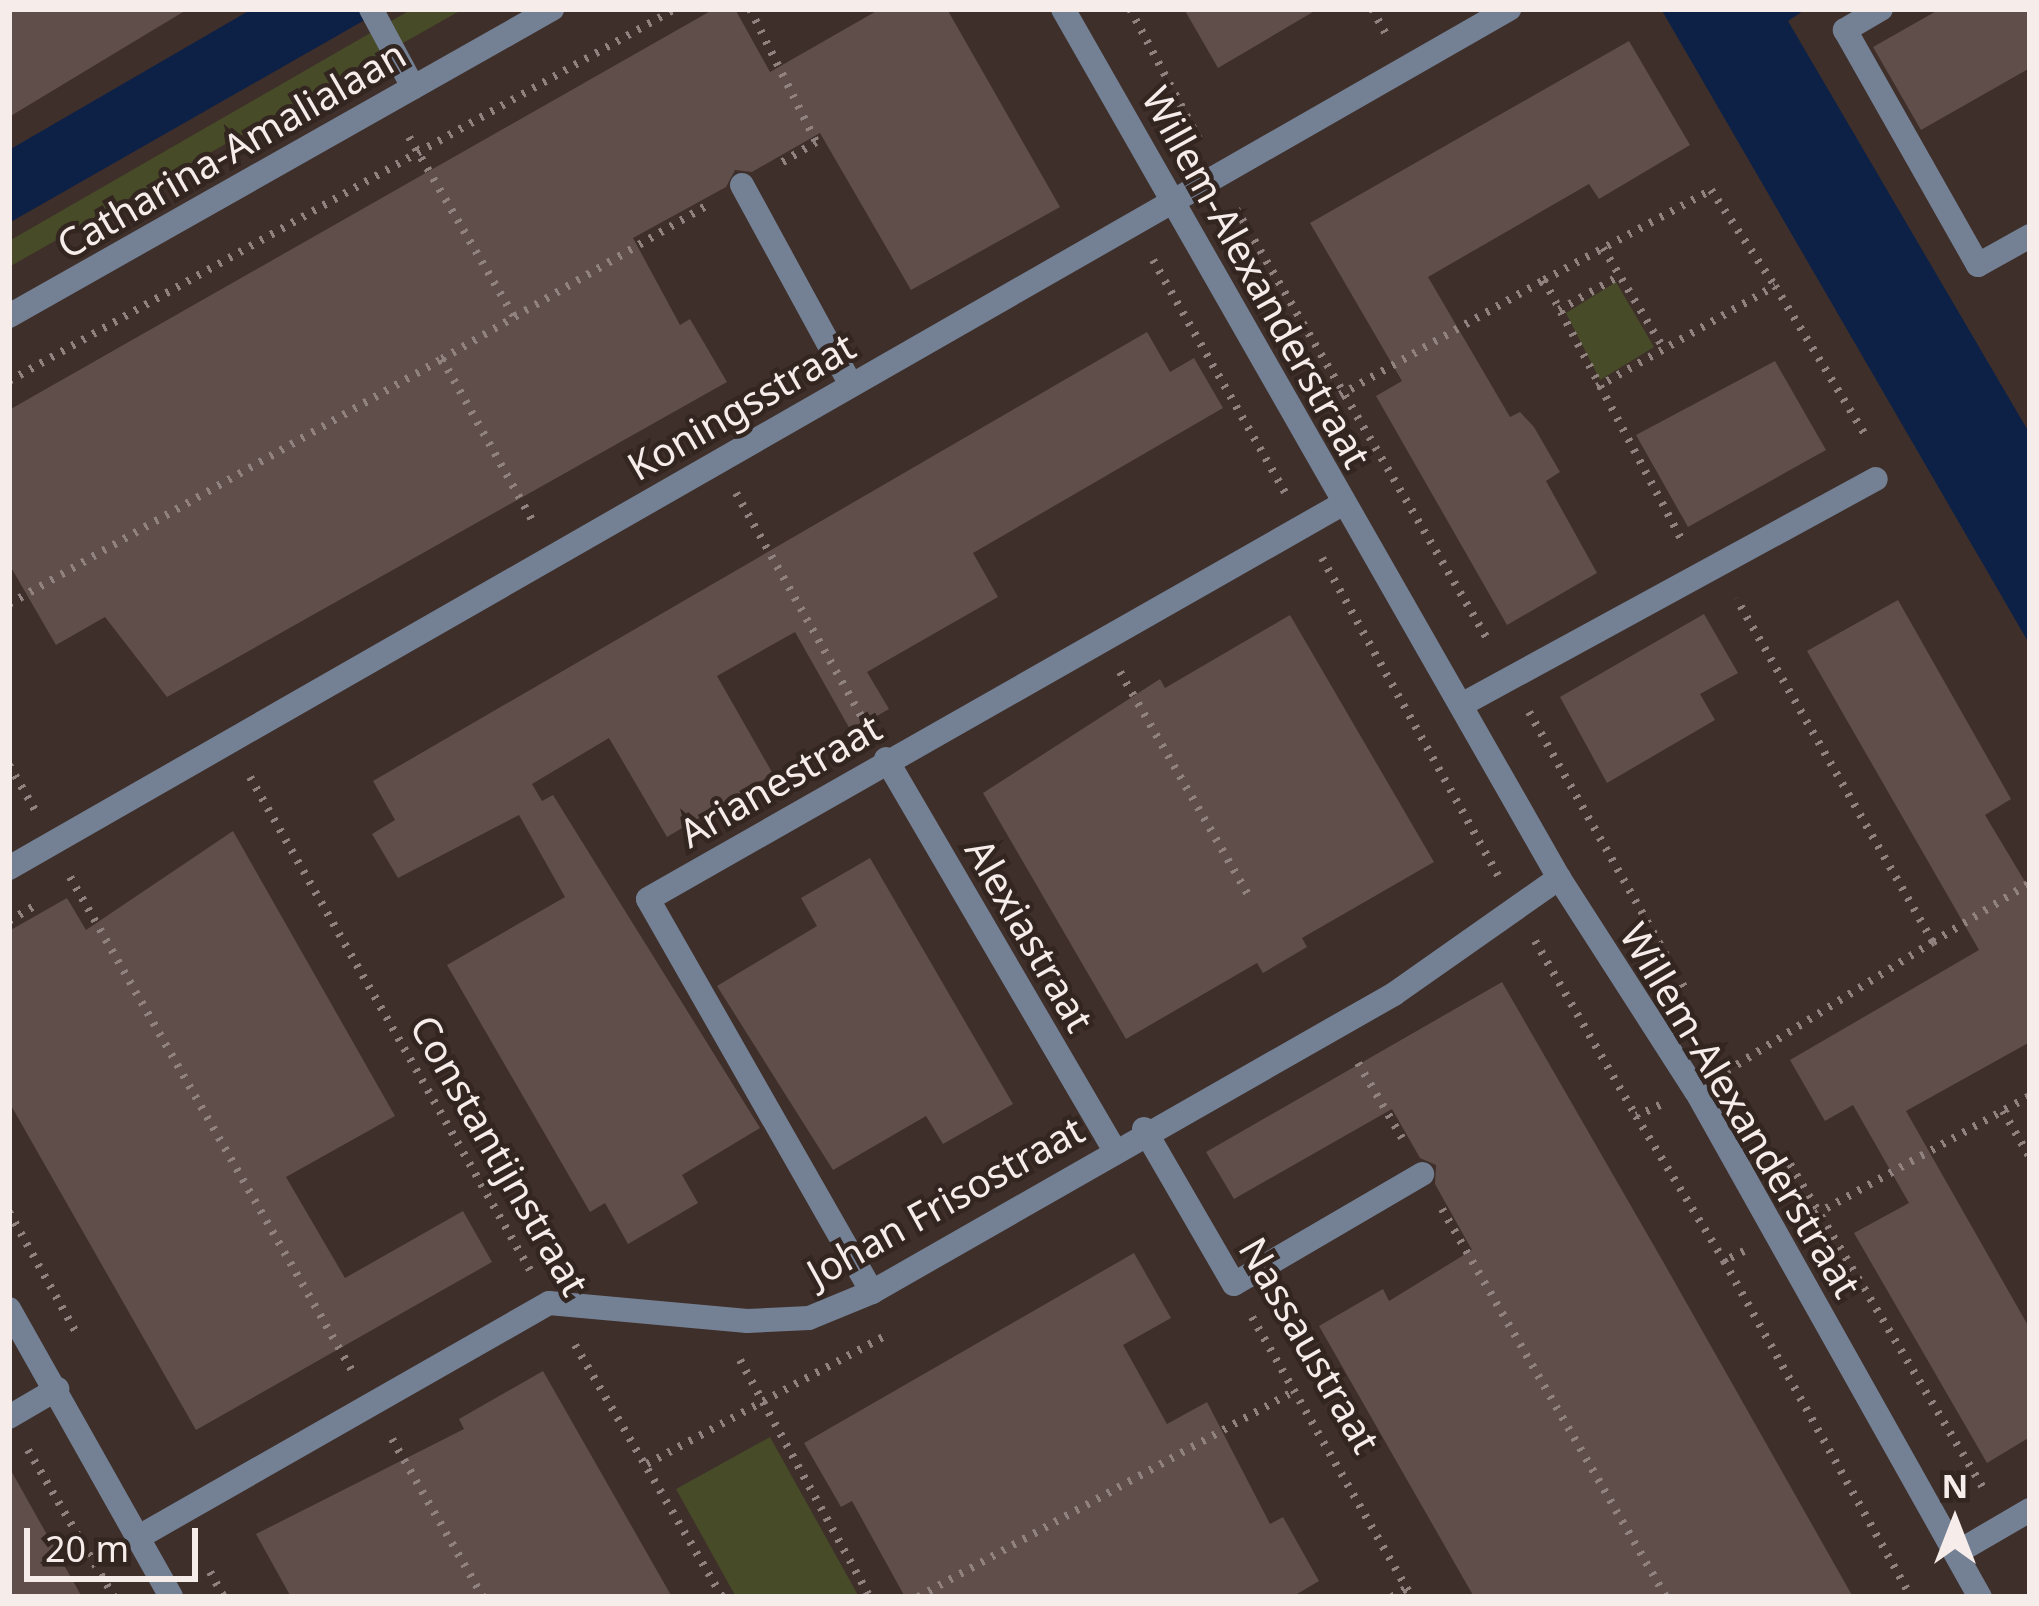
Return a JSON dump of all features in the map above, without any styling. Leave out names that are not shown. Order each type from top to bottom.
[{"type":"street","name":"Catharina-Amalialaan","points":[[9,316],[551,9]]},
{"type":"street","name":"Willem-Alexanderstraat","points":[[1063,9],[1559,878],[1696,1090],[1979,1597]]},
{"type":"street","name":"Koningsstraat","points":[[9,868],[1509,9]]},
{"type":"street","points":[[1880,9],[1845,30],[1978,265],[2030,236]]},
{"type":"street","points":[[376,18],[413,86]]},
{"type":"street","points":[[742,185],[851,385]]},
{"type":"street","points":[[1463,704],[1876,479]]},
{"type":"street","name":"Arianestraat","points":[[872,1292],[649,898],[886,759],[1344,503]]},
{"type":"street","name":"Alexiastraat","points":[[886,759],[1113,1148]]},
{"type":"street","name":"Johan Frisostraat","points":[[549,1303],[809,1318],[872,1292],[1144,1129],[1336,1025],[1559,878]]},
{"type":"street","name":"Nassaustraat","points":[[1144,1129],[1234,1284]]},
{"type":"street","points":[[1234,1284],[1422,1174]]},
{"type":"street","points":[[137,1538],[549,1303]]},
{"type":"street","points":[[9,1309],[170,1597]]},
{"type":"street","points":[[12,1415],[57,1390]]},
{"type":"street","points":[[1956,1553],[2030,1510]]},
{"type":"path","points":[[9,380],[676,9]]},
{"type":"path","points":[[9,604],[817,142],[750,9]]},
{"type":"path","points":[[1130,9],[1219,175]]},
{"type":"path","points":[[388,101],[514,317]]},
{"type":"path","points":[[1293,418],[1711,190],[1873,446],[1876,479]]},
{"type":"path","points":[[1603,248],[1664,349]]},
{"type":"path","points":[[1559,310],[1619,276]]},
{"type":"path","points":[[1544,280],[1598,387],[1933,942]]},
{"type":"path","points":[[1598,387],[1775,286]]},
{"type":"path","points":[[442,358],[552,556]]},
{"type":"path","points":[[718,461],[886,759]]},
{"type":"path","points":[[1304,525],[1516,909],[1724,1261],[1911,1597]]},
{"type":"path","points":[[1100,639],[1251,899]]},
{"type":"path","name":"Constantijnstraat","points":[[226,743],[722,1597]]},
{"type":"path","points":[[9,765],[483,1597]]},
{"type":"path","points":[[1636,1116],[1696,1090],[2030,883]]},
{"type":"path","points":[[1336,1025],[1666,1597]]},
{"type":"path","points":[[1724,1261],[2030,1096]]},
{"type":"path","points":[[2003,1111],[2030,1158]]},
{"type":"path","points":[[1820,1212],[2005,1525]]},
{"type":"path","name":"Nassaustraat","points":[[1234,1284],[1410,1593]]},
{"type":"path","points":[[716,1316],[870,1597]]},
{"type":"path","points":[[918,1597],[1294,1391]]},
{"type":"path","points":[[647,1464],[764,1404]]},
{"type":"path","points":[[12,1415],[114,1597]]},
{"type":"path","points":[[1392,1597],[1410,1593]]},
{"type":"green space","points":[[412,9],[463,9],[9,267],[9,241]]},
{"type":"green space","points":[[1616,282],[1654,347],[1600,380],[1566,313]]},
{"type":"green space","points":[[770,1437],[859,1597],[736,1597],[676,1489]]},
{"type":"water","points":[[252,9],[384,9],[9,223],[9,150]]},
{"type":"water","points":[[1661,9],[1806,9],[1788,21],[2030,434],[2030,645]]},
{"type":"building","points":[[9,9],[188,9],[9,117]]},
{"type":"building","points":[[714,9],[735,9],[770,72],[880,9],[947,9],[1060,207],[911,290],[820,133],[752,172],[735,170],[726,187],[633,238],[680,325],[690,319],[727,382],[167,697],[105,617],[56,645],[9,564],[9,410]]},
{"type":"building","points":[[1184,9],[1318,9],[1218,68]]},
{"type":"building","points":[[1940,9],[2030,9],[2030,68],[1921,130],[1873,47]]},
{"type":"building","points":[[1629,41],[1690,145],[1599,199],[1589,184],[1428,277],[1510,417],[1520,412],[1534,427],[1560,472],[1546,481],[1597,573],[1507,625],[1376,396],[1402,381],[1310,223]]},
{"type":"building","points":[[1147,332],[1170,372],[1194,358],[1223,408],[973,553],[998,597],[867,672],[889,709],[851,731],[795,632],[717,676],[773,774],[667,837],[609,738],[532,784],[542,801],[553,795],[760,1128],[682,1175],[698,1203],[628,1244],[605,1203],[590,1212],[447,965],[565,897],[519,815],[398,878],[372,834],[395,820],[373,781]]},
{"type":"building","points":[[1775,361],[1826,450],[1688,527],[1636,435]]},
{"type":"building","points":[[1898,600],[2011,799],[1985,815],[2030,890],[2030,1042],[1906,1111],[2030,1329],[2030,1437],[1987,1463],[1854,1233],[1909,1203],[1853,1105],[1825,1121],[1790,1060],[1979,950],[1807,651]]},
{"type":"building","points":[[1704,614],[1738,673],[1700,694],[1715,720],[1607,783],[1560,697]]},
{"type":"building","points":[[1290,615],[1434,862],[1302,938],[1307,947],[1263,973],[1257,963],[1126,1039],[983,793],[1160,679],[1165,688]]},
{"type":"building","points":[[233,831],[395,1116],[286,1177],[345,1278],[463,1211],[492,1262],[196,1430],[9,1102],[9,931],[67,898],[86,930]]},
{"type":"building","points":[[870,858],[1013,1104],[943,1144],[926,1116],[833,1170],[717,986],[817,926],[801,898]]},
{"type":"building","points":[[1502,982],[1853,1597],[1474,1597],[1319,1326],[1383,1289],[1389,1301],[1472,1250],[1435,1184],[1436,1165],[1420,1158],[1392,1109],[1234,1199],[1206,1152]]},
{"type":"building","points":[[1134,1253],[1171,1318],[1123,1345],[1167,1424],[1207,1402],[1270,1524],[1283,1517],[1319,1581],[1292,1597],[905,1597],[852,1501],[841,1507],[804,1443]]},
{"type":"building","points":[[543,1371],[672,1597],[291,1597],[256,1534],[464,1429],[459,1419]]},
{"type":"building","points":[[9,1467],[82,1597],[9,1597]]}]
